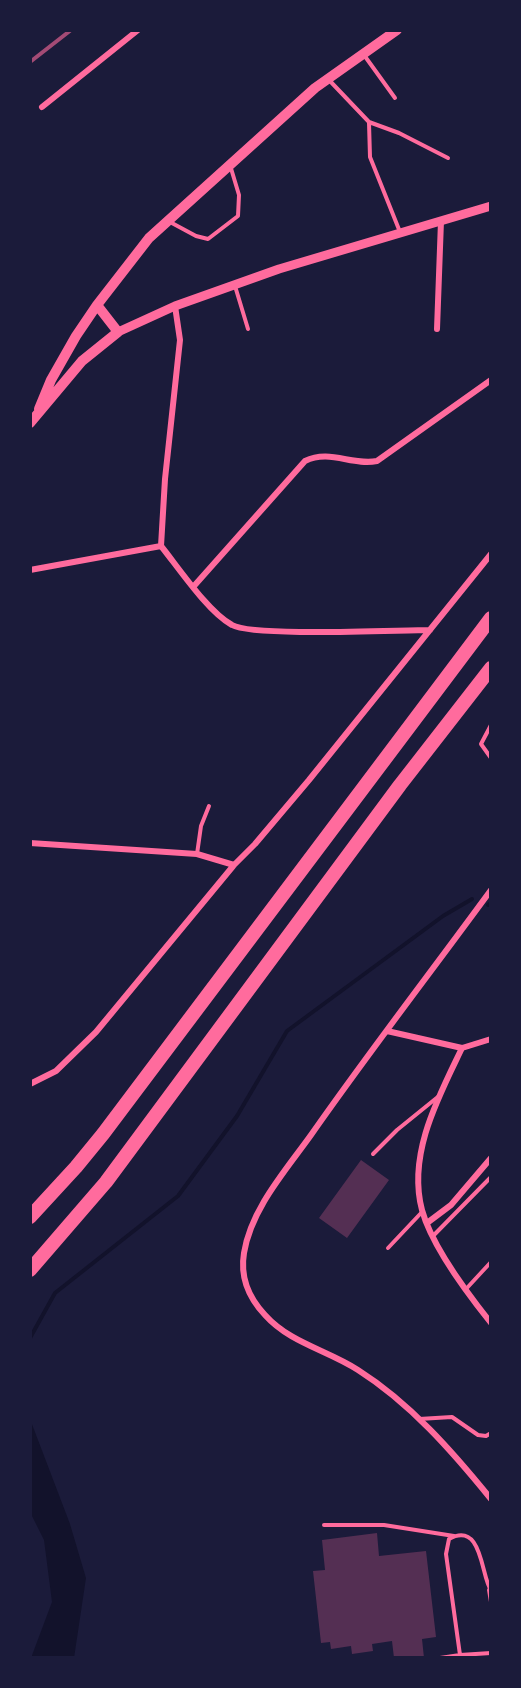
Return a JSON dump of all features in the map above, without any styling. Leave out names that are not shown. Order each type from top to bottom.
[{"type":"highway","points":[[30,1217],[103,1134],[491,618]]},
{"type":"highway","points":[[30,1269],[112,1175],[400,785],[491,668]]},
{"type":"main road","points":[[30,423],[66,352],[97,305],[139,249],[327,78],[397,30]]},
{"type":"main road","points":[[39,409],[81,361],[118,332],[97,305]]},
{"type":"street","points":[[42,107],[81,72],[138,30]]},
{"type":"street","points":[[118,332],[175,306],[234,285],[491,206]]},
{"type":"street","points":[[437,329],[441,221]]},
{"type":"street","points":[[175,306],[180,340],[165,479],[161,546],[226,621],[240,628],[430,630]]},
{"type":"street","points":[[194,586],[306,460],[330,455],[370,462],[394,451],[491,380]]},
{"type":"street","points":[[30,570],[161,546]]},
{"type":"street","points":[[30,1084],[56,1071],[96,1032],[234,865],[278,816],[491,554]]},
{"type":"street","points":[[30,843],[197,854],[234,865]]},
{"type":"street","points":[[491,890],[290,1163],[256,1219],[248,1238],[243,1267],[244,1281],[264,1315],[298,1341],[355,1368],[382,1386],[419,1419],[491,1499]]},
{"type":"street","points":[[387,1031],[462,1048],[491,1039]]},
{"type":"street","points":[[462,1048],[439,1095],[426,1132],[419,1172],[422,1212],[433,1236],[466,1289],[491,1323]]},
{"type":"street","points":[[427,1223],[451,1205],[491,1158]]},
{"type":"lane","points":[[362,53],[395,98]]},
{"type":"lane","points":[[327,78],[369,122],[399,133],[448,158]]},
{"type":"lane","points":[[369,122],[370,157],[400,233]]},
{"type":"lane","points":[[168,221],[196,236],[208,239],[238,216],[239,195],[230,165]]},
{"type":"lane","points":[[234,285],[248,329]]},
{"type":"lane","points":[[491,725],[481,744],[491,758]]},
{"type":"lane","points":[[197,854],[201,826],[209,806]]},
{"type":"lane","points":[[373,1154],[397,1130],[439,1095]]},
{"type":"lane","points":[[433,1236],[491,1177]]},
{"type":"lane","points":[[388,1248],[422,1212]]},
{"type":"lane","points":[[466,1289],[491,1262]]},
{"type":"lane","points":[[419,1419],[452,1417],[478,1435],[486,1436],[491,1433]]},
{"type":"lane","points":[[324,1525],[384,1525],[464,1537],[477,1546],[490,1590],[491,1602]]},
{"type":"lane","points":[[455,1536],[449,1539],[446,1546],[463,1656]]},
{"type":"lane","points":[[440,1658],[491,1653]]},
{"type":"shaded area","points":[[30,1419],[70,1524],[86,1578],[74,1658],[31,1658],[52,1602],[44,1540],[30,1512]]},
{"type":"building","points":[[361,1160],[389,1180],[347,1238],[319,1218]]},
{"type":"building","points":[[377,1533],[379,1556],[426,1551],[436,1637],[422,1639],[424,1658],[394,1658],[392,1641],[372,1644],[373,1651],[352,1654],[351,1646],[331,1649],[330,1642],[321,1643],[313,1571],[325,1570],[322,1540]]},
{"type":"waterway","points":[[30,1338],[55,1293],[178,1196],[237,1116],[287,1031],[443,916],[472,899]]},
{"type":"railway","points":[[30,62],[71,30]]}]
